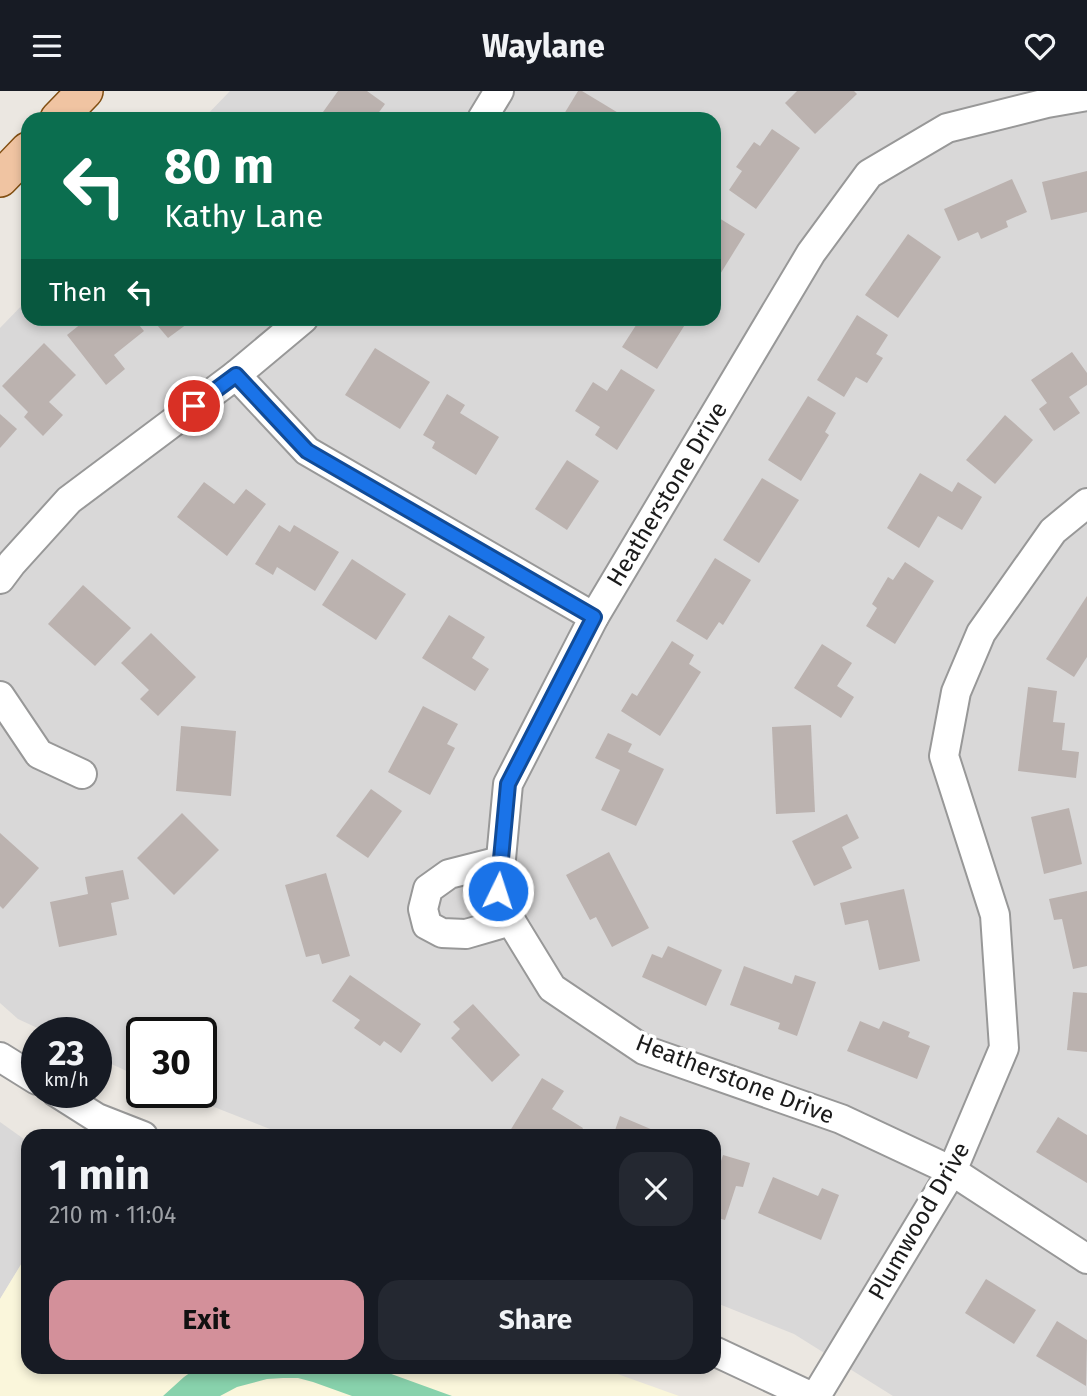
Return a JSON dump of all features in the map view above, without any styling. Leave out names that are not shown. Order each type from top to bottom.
[{"type":"main road","points":[[65,112],[85,91]]},
{"type":"main road","points":[[0,179],[21,157]]},
{"type":"street","points":[[486,112],[499,91]]},
{"type":"street","name":"Heatherstone Drive","points":[[1087,96],[1046,97],[947,128],[869,174],[811,253],[594,617],[508,784],[498,891],[511,921],[552,988],[644,1050],[841,1119],[952,1171],[1087,1259]]},
{"type":"street","points":[[0,579],[69,499],[236,375],[295,326]]},
{"type":"street","points":[[236,375],[307,451],[594,617]]},
{"type":"street","name":"Plumwood Drive","points":[[816,1396],[952,1171],[1004,1048],[995,915],[944,755],[956,692],[981,633],[1053,531],[1087,503]]},
{"type":"street","points":[[0,696],[39,754],[82,774]]},
{"type":"street","points":[[499,861],[449,874],[428,889],[423,909],[427,925],[442,933],[466,934],[511,921]]},
{"type":"street","points":[[0,1057],[21,1070]]},
{"type":"street","points":[[81,1108],[97,1118],[125,1129]]},
{"type":"street","points":[[721,1354],[810,1396]]},
{"type":"shaded area","points":[[230,91],[1087,91],[1087,1396],[893,1396],[794,1334],[721,1305],[721,1129],[270,1129],[217,1108],[217,1017],[126,1017],[126,1071],[112,1064],[112,1017],[21,1017],[21,1020],[0,1003],[0,328],[21,306],[21,326],[721,326],[721,112],[210,112]]},
{"type":"shaded area","points":[[0,1122],[21,1137],[21,1264],[0,1299]]},
{"type":"shaded area","points":[[21,1264],[21,1374],[618,1374],[679,1396],[0,1396],[0,1299]]},
{"type":"green space","points":[[188,1374],[391,1374],[452,1396],[352,1396],[298,1378],[283,1378],[237,1387],[220,1396],[163,1396]]},
{"type":"building","points":[[338,91],[367,91],[385,104],[379,112],[323,112]]},
{"type":"building","points":[[578,91],[582,91],[617,112],[565,112]]},
{"type":"building","points":[[797,91],[854,91],[857,94],[815,134],[785,103]]},
{"type":"building","points":[[772,129],[800,148],[756,209],[729,190],[742,171],[736,167],[754,142],[760,146]]},
{"type":"building","points":[[1087,171],[1087,212],[1051,220],[1042,182]]},
{"type":"building","points":[[1012,179],[1027,212],[1006,221],[1008,227],[981,239],[978,232],[958,241],[944,209]]},
{"type":"building","points":[[721,219],[745,234],[721,273]]},
{"type":"building","points":[[908,234],[941,257],[898,318],[865,295]]},
{"type":"building","points":[[857,315],[888,335],[876,354],[883,358],[867,383],[856,377],[844,397],[817,380]]},
{"type":"building","points":[[78,326],[140,326],[144,331],[114,355],[125,369],[106,385],[67,335]]},
{"type":"building","points":[[158,326],[184,326],[168,338]]},
{"type":"building","points":[[636,326],[684,326],[657,369],[622,347]]},
{"type":"building","points":[[44,343],[76,375],[49,402],[63,415],[43,436],[24,417],[28,412],[2,386]]},
{"type":"building","points":[[375,348],[430,382],[400,429],[345,395]]},
{"type":"building","points":[[1072,352],[1087,373],[1087,385],[1069,397],[1080,413],[1054,431],[1039,409],[1047,403],[1031,380]]},
{"type":"building","points":[[621,369],[655,390],[617,450],[595,435],[600,427],[575,411],[593,382],[607,391]]},
{"type":"building","points":[[447,394],[465,405],[460,413],[499,437],[476,475],[432,448],[435,442],[423,435]]},
{"type":"building","points":[[808,396],[836,413],[825,432],[829,435],[801,481],[768,460]]},
{"type":"building","points":[[0,414],[17,429],[0,448]]},
{"type":"building","points":[[1005,415],[1033,440],[995,484],[966,460]]},
{"type":"building","points":[[567,460],[599,481],[567,530],[535,509]]},
{"type":"building","points":[[920,473],[952,492],[958,482],[982,497],[962,530],[938,516],[919,548],[887,528]]},
{"type":"building","points":[[762,478],[799,500],[759,563],[723,540]]},
{"type":"building","points":[[204,482],[234,504],[246,489],[266,504],[227,556],[177,517]]},
{"type":"building","points":[[279,525],[290,532],[294,525],[339,552],[315,591],[277,567],[273,575],[255,564]]},
{"type":"building","points":[[715,558],[751,580],[723,625],[719,622],[707,640],[676,621]]},
{"type":"building","points":[[352,559],[406,594],[376,640],[322,605]]},
{"type":"building","points":[[905,562],[934,581],[895,644],[866,626],[877,608],[872,604],[888,577],[893,580]]},
{"type":"building","points":[[83,585],[131,628],[95,666],[48,624]]},
{"type":"building","points":[[1087,596],[1087,657],[1074,677],[1046,659]]},
{"type":"building","points":[[449,615],[485,637],[472,658],[489,669],[475,691],[422,658]]},
{"type":"building","points":[[151,633],[196,677],[158,716],[140,699],[149,690],[121,663]]},
{"type":"building","points":[[672,641],[694,655],[689,664],[701,672],[660,736],[621,711],[632,693],[637,696]]},
{"type":"building","points":[[822,644],[852,663],[837,686],[854,697],[841,718],[794,688]]},
{"type":"building","points":[[1028,687],[1057,691],[1053,722],[1065,723],[1062,750],[1079,752],[1076,778],[1018,771]]},
{"type":"building","points":[[423,706],[458,724],[447,744],[455,748],[430,795],[388,772]]},
{"type":"building","points":[[811,725],[815,812],[776,814],[772,727]]},
{"type":"building","points":[[181,726],[236,731],[231,796],[176,791]]},
{"type":"building","points":[[608,733],[632,744],[628,752],[664,769],[636,826],[601,810],[620,770],[595,758]]},
{"type":"building","points":[[371,789],[402,811],[368,858],[336,836]]},
{"type":"building","points":[[1069,808],[1082,864],[1044,874],[1031,817]]},
{"type":"building","points":[[182,813],[219,850],[174,895],[137,858]]},
{"type":"building","points":[[847,814],[859,838],[842,847],[852,868],[814,886],[792,841]]},
{"type":"building","points":[[0,833],[39,868],[3,909],[0,906]]},
{"type":"building","points":[[609,852],[649,928],[612,947],[596,917],[590,920],[566,875]]},
{"type":"building","points":[[123,870],[129,899],[111,903],[117,935],[59,947],[50,902],[88,894],[85,877]]},
{"type":"building","points":[[326,873],[350,956],[322,964],[319,954],[306,957],[285,885]]},
{"type":"building","points":[[904,889],[920,961],[879,970],[868,920],[845,925],[840,903]]},
{"type":"building","points":[[1087,891],[1087,966],[1073,969],[1062,919],[1054,920],[1049,899]]},
{"type":"building","points":[[668,946],[722,970],[706,1006],[642,977],[652,954],[662,958]]},
{"type":"building","points":[[744,966],[792,984],[795,975],[816,982],[797,1036],[778,1029],[780,1023],[730,1005]]},
{"type":"building","points":[[350,975],[421,1024],[401,1053],[384,1041],[380,1046],[354,1028],[360,1020],[332,1001]]},
{"type":"building","points":[[1073,992],[1087,993],[1087,1052],[1067,1050]]},
{"type":"building","points":[[473,1004],[520,1055],[492,1082],[451,1038],[460,1029],[453,1022]]},
{"type":"building","points":[[860,1021],[879,1029],[883,1021],[910,1032],[908,1037],[930,1046],[917,1079],[847,1051]]},
{"type":"building","points":[[542,1078],[564,1091],[552,1109],[583,1128],[582,1129],[511,1129]]},
{"type":"building","points":[[620,1116],[651,1129],[615,1129]]},
{"type":"building","points":[[1058,1117],[1087,1135],[1087,1183],[1036,1152]]},
{"type":"building","points":[[723,1155],[750,1163],[743,1187],[736,1186],[725,1220],[721,1219]]},
{"type":"building","points":[[773,1177],[818,1196],[822,1188],[839,1195],[821,1240],[758,1213]]},
{"type":"building","points":[[986,1279],[1036,1310],[1014,1344],[965,1313]]},
{"type":"building","points":[[1057,1321],[1087,1340],[1086,1386],[1036,1356]]},
{"type":"route","points":[[194,406],[236,375],[307,451],[594,617],[508,784],[498,891]]}]
